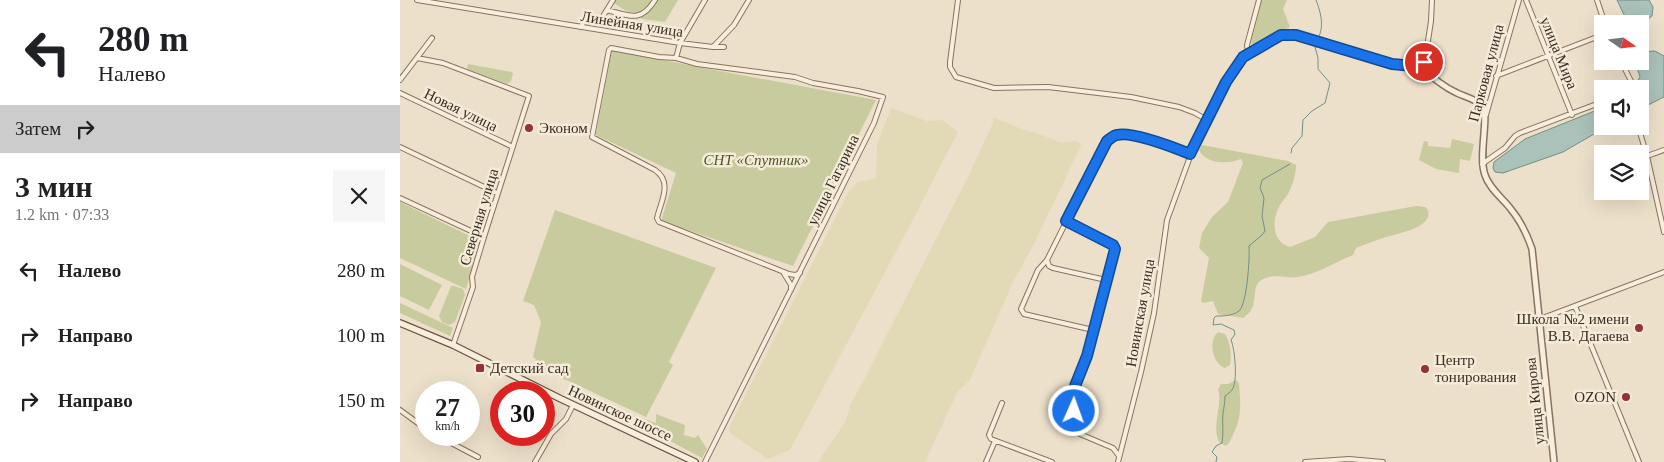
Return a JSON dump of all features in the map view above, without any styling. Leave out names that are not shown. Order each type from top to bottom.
[{"type":"main road","name":"Новинское шоссе","points":[[400,323],[452,345],[573,405],[695,462]]},
{"type":"street","name":"Линейная улица","points":[[417,0],[680,43],[713,48],[724,47]]},
{"type":"street","points":[[580,27],[584,22],[600,20],[613,0]]},
{"type":"street","points":[[607,10],[640,16],[646,12],[655,0]]},
{"type":"street","points":[[705,0],[680,43],[676,58],[659,57],[614,48],[609,50],[592,137],[655,170],[662,176],[665,185],[656,218],[659,222],[783,272],[795,275],[800,273]]},
{"type":"street","points":[[713,48],[734,24],[749,0]]},
{"type":"street","points":[[958,0],[950,62],[950,67],[956,77],[994,88],[1048,87],[1131,97],[1179,107],[1208,120]]},
{"type":"street","points":[[1259,0],[1247,45],[1248,53],[1281,35],[1288,34],[1392,64],[1424,67],[1433,77],[1455,92],[1477,101],[1486,115]]},
{"type":"street","points":[[1424,67],[1431,22],[1432,0]]},
{"type":"street","name":"Парковая улица","points":[[1488,182],[1482,164],[1482,137],[1496,76],[1519,0]]},
{"type":"street","name":"улица Мира","points":[[1526,0],[1572,115]]},
{"type":"street","points":[[1597,0],[1602,15]]},
{"type":"street","points":[[400,80],[432,38]]},
{"type":"street","points":[[1496,76],[1594,39]]},
{"type":"street","name":"Новинская улица","points":[[1118,462],[1154,313],[1167,220],[1190,154],[1236,66],[1248,53]]},
{"type":"street","name":"Северная улица","points":[[417,58],[443,63],[529,96],[472,277],[473,287],[452,345]]},
{"type":"street","name":"улица Гагарина","points":[[676,58],[697,64],[795,77],[813,83],[883,97],[874,123],[705,462]]},
{"type":"street","name":"Новая улица","points":[[400,93],[513,148]]},
{"type":"street","points":[[1482,164],[1505,148],[1520,133],[1594,105]]},
{"type":"street","points":[[1093,330],[1021,312],[1038,270],[1047,260],[1104,146],[1107,141],[1118,134],[1151,139],[1190,154]]},
{"type":"street","points":[[400,147],[498,193]]},
{"type":"street","points":[[1649,155],[1664,150]]},
{"type":"street","points":[[1649,164],[1662,213],[1664,232]]},
{"type":"street","name":"улица Кирова","points":[[1488,182],[1511,209],[1526,233],[1532,248],[1554,462]]},
{"type":"street","points":[[400,198],[484,237]]},
{"type":"street","points":[[1066,221],[1114,246],[1114,253],[1086,362],[1074,391],[1076,423],[1080,434],[1113,448],[1119,456]]},
{"type":"street","points":[[1047,260],[1052,268],[1106,280]]},
{"type":"street","points":[[783,272],[790,285],[791,292]]},
{"type":"street","points":[[1540,319],[1664,272]]},
{"type":"street","points":[[1575,306],[1639,462]]},
{"type":"street","points":[[1002,403],[990,434],[991,439],[1039,460],[1052,462]]},
{"type":"street","points":[[535,462],[552,434],[566,419],[573,405]]},
{"type":"street","points":[[400,410],[415,421]]},
{"type":"street","points":[[986,462],[995,441]]},
{"type":"street","points":[[1113,448],[1119,447],[1122,444]]},
{"type":"street","points":[[456,446],[478,458]]},
{"type":"street","points":[[1306,462],[1348,459],[1383,462]]},
{"type":"shaded area","points":[[1617,0],[1649,0],[1653,7],[1652,16],[1649,18],[1649,15],[1624,15]]},
{"type":"shaded area","points":[[1649,51],[1655,51],[1664,56],[1664,97],[1649,104],[1649,80],[1638,80],[1640,77],[1638,70],[1649,70]]},
{"type":"shaded area","points":[[891,108],[927,121],[942,120],[958,132],[790,450],[768,459],[730,433],[729,428],[849,191],[858,182],[876,178],[877,144]]},
{"type":"shaded area","points":[[1594,111],[1594,134],[1563,152],[1503,173],[1495,172],[1493,168],[1494,162],[1525,139]]},
{"type":"shaded area","points":[[993,118],[1061,143],[1075,141],[1080,143],[1081,146],[1033,246],[1013,282],[970,380],[958,391],[925,462],[818,462],[846,421],[850,405],[969,175],[993,123]]},
{"type":"green space","points":[[616,0],[678,0],[665,22],[642,19],[639,14],[626,11],[614,3]]},
{"type":"green space","points":[[1262,0],[1287,0],[1283,9],[1290,27],[1254,45],[1251,43]]},
{"type":"green space","name":"СНТ «Спутник»","points":[[612,50],[876,100],[793,266],[661,221],[676,173],[596,135]]},
{"type":"green space","points":[[468,64],[512,72],[511,81],[507,84],[467,69]]},
{"type":"green space","points":[[1452,139],[1474,144],[1470,161],[1460,159],[1459,173],[1436,169],[1419,160],[1424,141],[1428,142],[1428,146],[1450,148]]},
{"type":"green space","points":[[1202,145],[1288,161],[1296,165],[1292,186],[1277,211],[1275,223],[1276,235],[1279,240],[1290,247],[1315,237],[1328,222],[1416,206],[1425,207],[1428,210],[1428,216],[1425,221],[1413,229],[1378,239],[1356,248],[1353,255],[1312,273],[1298,277],[1274,276],[1264,278],[1257,284],[1252,309],[1243,318],[1218,314],[1213,301],[1203,303],[1201,301],[1209,258],[1199,248],[1202,233],[1212,217],[1228,202],[1243,163],[1241,159],[1230,162],[1212,161],[1199,150]]},
{"type":"green space","points":[[400,202],[480,241],[466,289],[400,258]]},
{"type":"green space","points":[[555,210],[716,268],[669,362],[673,365],[646,417],[534,365],[536,359],[533,357],[541,322],[534,305],[523,301]]},
{"type":"green space","points":[[400,264],[442,285],[429,310],[400,296]]},
{"type":"green space","points":[[451,286],[463,289],[465,295],[455,322],[449,325],[442,322],[439,316]]},
{"type":"green space","points":[[400,303],[453,328],[450,336],[400,313]]},
{"type":"green space","points":[[1218,332],[1225,334],[1230,349],[1230,365],[1225,368],[1217,362],[1213,352],[1213,341]]},
{"type":"green space","points":[[1236,380],[1239,383],[1240,414],[1233,434],[1226,446],[1219,442],[1216,429],[1219,402],[1218,389],[1221,384],[1228,384]]},
{"type":"green space","points":[[629,414],[656,423],[656,414],[685,425],[684,435],[695,438],[698,435],[707,449],[702,458],[670,441],[669,437],[661,435]]},
{"type":"waterway","points":[[1316,0],[1322,25],[1317,40]]},
{"type":"waterway","points":[[1291,153],[1292,148],[1302,136],[1303,120],[1312,111],[1325,103],[1330,83],[1318,69],[1315,47]]},
{"type":"waterway","points":[[1216,462],[1217,457],[1212,452],[1216,446],[1222,443],[1225,396],[1232,390],[1235,380],[1235,358],[1231,340],[1235,334],[1234,330],[1221,324],[1213,325],[1214,318],[1216,316],[1234,314],[1242,307],[1247,280],[1249,246],[1265,231],[1262,216],[1264,198],[1260,188],[1262,180],[1290,164]]},
{"type":"place","name":"Эконом","points":[[529,128]]},
{"type":"place","name":"Школа №2 имени В.В. Дагаева","points":[[1639,328]]},
{"type":"place","name":"Детский сад","points":[[480,368]]},
{"type":"place","name":"Центр тонирования","points":[[1425,369]]},
{"type":"place","name":"OZON","points":[[1626,397]]},
{"type":"route","points":[[1074,411],[1075,386],[1086,362],[1115,249],[1113,245],[1066,221],[1107,141],[1118,134],[1135,136],[1151,139],[1190,154],[1236,66],[1248,53],[1281,35],[1296,35],[1392,64],[1424,67],[1424,62]]}]
